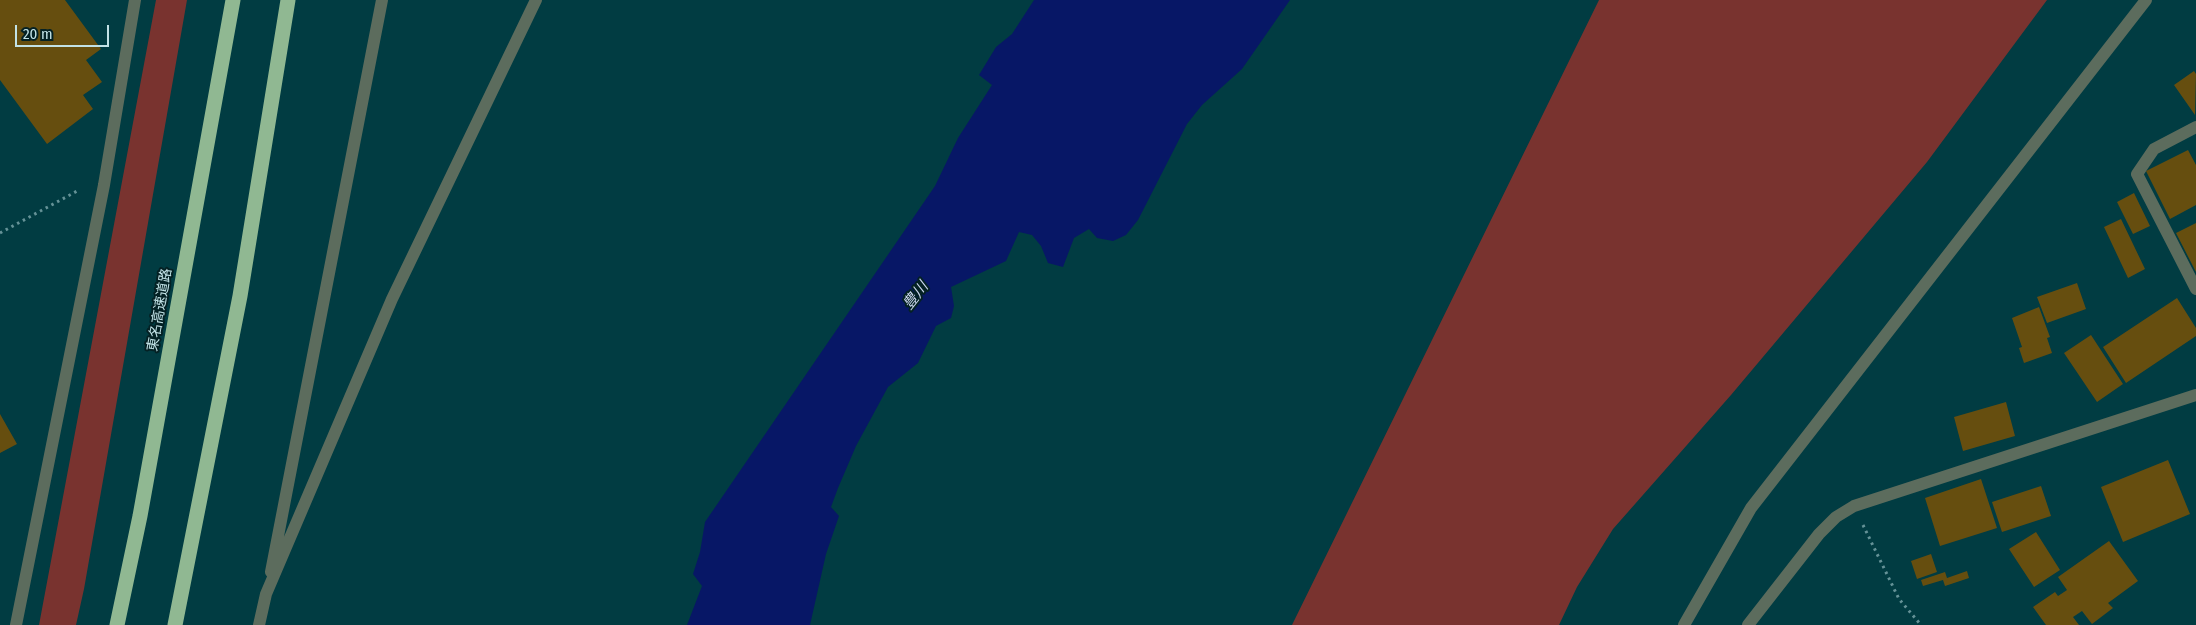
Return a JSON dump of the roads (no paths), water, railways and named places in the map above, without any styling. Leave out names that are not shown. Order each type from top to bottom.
[{"type":"highway","name":"東名高速道路","points":[[117,625],[143,497],[233,0]]},
{"type":"highway","points":[[175,625],[240,296],[288,0]]},
{"type":"street","points":[[16,625],[104,186],[134,0]]},
{"type":"street","points":[[259,625],[382,0]]},
{"type":"street","points":[[266,594],[392,299],[536,0]]},
{"type":"street","points":[[1684,625],[1751,508],[2146,0]]},
{"type":"street","points":[[2196,127],[2154,150],[2137,174],[2196,289]]},
{"type":"street","points":[[1748,625],[1818,534],[1836,516],[1854,506],[2196,395]]},
{"type":"water","name":"豊川","points":[[1034,0],[1290,0],[1242,69],[1202,105],[1187,124],[1138,220],[1126,235],[1113,241],[1097,238],[1089,229],[1074,238],[1063,267],[1048,263],[1041,246],[1032,235],[1019,232],[1006,261],[951,287],[954,306],[951,318],[936,326],[918,363],[888,387],[856,446],[838,488],[831,507],[839,516],[826,554],[810,625],[687,625],[702,586],[693,574],[700,552],[705,522],[935,186],[958,138],[992,85],[979,75],[996,47],[1012,34]]}]
